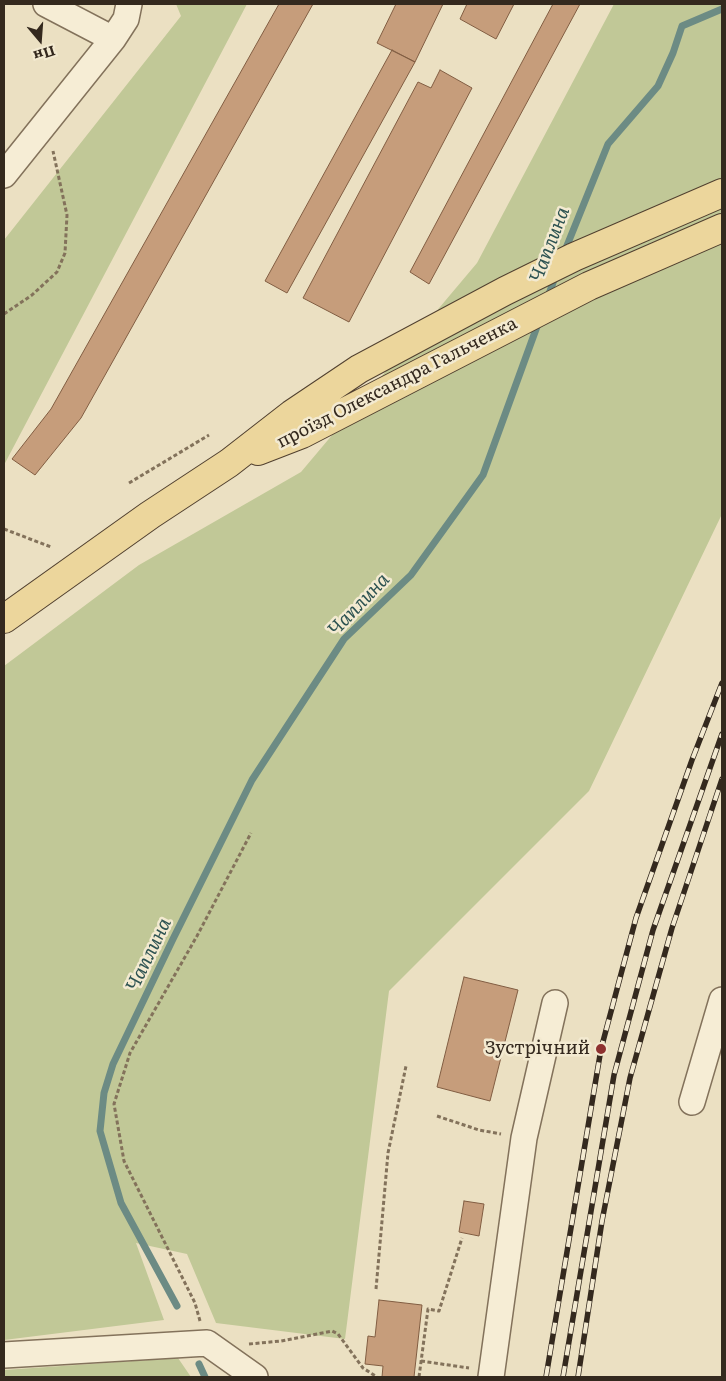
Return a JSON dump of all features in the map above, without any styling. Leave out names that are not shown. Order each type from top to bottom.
[{"type":"main road","name":"проїзд Олександра Гальченка","points":[[229,463],[292,414],[359,369],[505,291],[574,257],[722,193]]},
{"type":"main road","name":"проїзд Олександра Гальченка","points":[[229,463],[302,434],[588,286],[722,228]]},
{"type":"main road","points":[[4,619],[150,515],[229,463]]},
{"type":"street","points":[[46,4],[113,39]]},
{"type":"street","points":[[4,175],[113,39],[126,19],[129,4]]},
{"type":"street","points":[[692,1102],[722,1000]]},
{"type":"street","points":[[492,1374],[524,1138],[555,1003]]},
{"type":"street","points":[[4,1355],[207,1343],[255,1377]]},
{"type":"path","points":[[4,314],[32,295],[57,272],[65,253],[68,215],[47,122]]},
{"type":"path","points":[[129,483],[208,435]]},
{"type":"path","points":[[4,529],[51,546]]},
{"type":"path","points":[[207,1343],[195,1303],[124,1161],[114,1104],[130,1053],[197,936],[251,833]]},
{"type":"path","points":[[376,1289],[388,1153],[406,1066]]},
{"type":"path","points":[[437,1116],[480,1130],[524,1138]]},
{"type":"path","points":[[419,1377],[428,1308],[440,1311],[462,1238]]},
{"type":"path","points":[[281,1341],[332,1331],[338,1334],[363,1368],[377,1377]]},
{"type":"path","points":[[421,1361],[492,1374]]},
{"type":"green space","points":[[176,4],[247,4],[4,465],[4,240],[181,16]]},
{"type":"green space","points":[[614,4],[722,4],[722,514],[589,791],[389,991],[345,1339],[216,1323],[187,1254],[136,1243],[164,1320],[4,1340],[4,666],[139,565],[301,472],[477,263]]},
{"type":"green space","points":[[178,1358],[191,1377],[4,1377],[4,1370]]},
{"type":"building","points":[[279,4],[313,4],[81,418],[35,475],[12,459],[51,409]]},
{"type":"building","points":[[396,4],[443,4],[415,62],[377,43]]},
{"type":"building","points":[[467,4],[514,4],[496,39],[460,19]]},
{"type":"building","points":[[553,4],[580,4],[429,284],[410,272]]},
{"type":"building","points":[[392,50],[415,62],[287,293],[265,281]]},
{"type":"building","points":[[440,70],[472,88],[349,322],[303,298],[418,82],[431,88]]},
{"type":"building","points":[[464,977],[518,990],[490,1101],[437,1087]]},
{"type":"building","points":[[464,1201],[484,1204],[479,1236],[459,1232]]},
{"type":"building","points":[[379,1300],[422,1305],[414,1377],[382,1377],[383,1366],[365,1364],[368,1336],[375,1337]]},
{"type":"waterway","name":"Чаплина","points":[[564,253],[608,144],[658,86],[673,53],[682,26],[722,9]]},
{"type":"waterway","name":"Чаплина","points":[[548,297],[556,274]]},
{"type":"waterway","name":"Чаплина","points":[[177,1306],[121,1203],[100,1131],[104,1093],[113,1064],[252,780],[344,639],[411,575],[483,475],[539,321]]},
{"type":"waterway","points":[[199,1364],[205,1377]]},
{"type":"railway","points":[[546,1377],[601,1049],[636,918],[692,760],[722,683]]},
{"type":"railway","points":[[563,1377],[614,1075],[653,930],[722,734]]},
{"type":"railway","points":[[578,1377],[602,1221],[630,1078],[672,928],[722,779]]},
{"type":"place","name":"Зустрічний","points":[[601,1049]]}]
